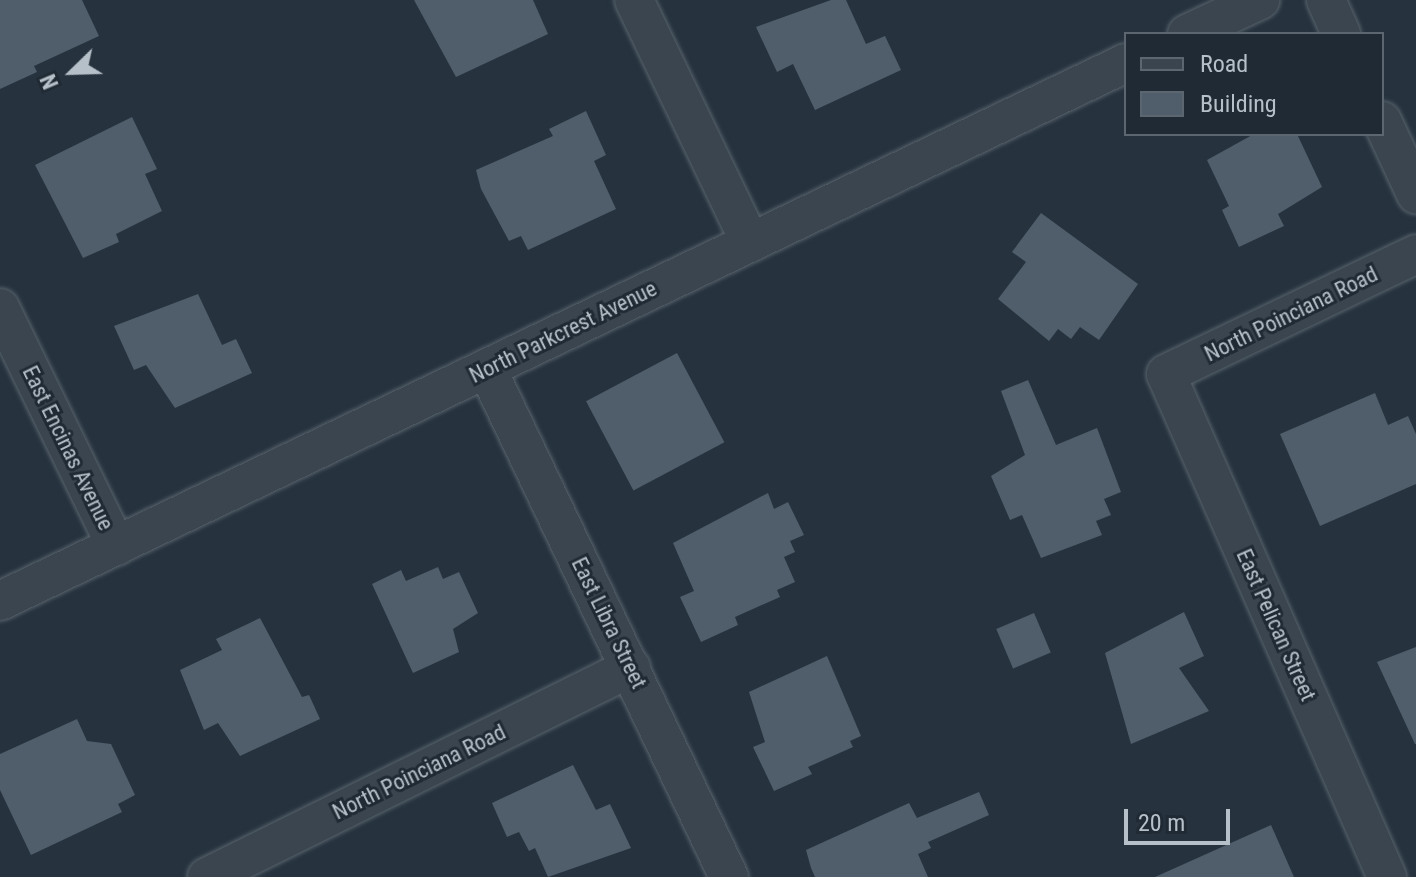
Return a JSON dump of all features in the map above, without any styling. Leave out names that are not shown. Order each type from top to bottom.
[{"type":"street","points":[[634,0],[749,240]]},
{"type":"street","points":[[1191,32],[1260,0]]},
{"type":"street","points":[[1326,0],[1340,32]]},
{"type":"street","name":"North Parkcrest Avenue","points":[[0,601],[487,369],[749,240],[1124,64]]},
{"type":"street","points":[[1384,125],[1416,194]]},
{"type":"street","name":"North Poinciana Road","points":[[1166,374],[1416,254]]},
{"type":"street","name":"East Encinas Avenue","points":[[0,308],[116,546]]},
{"type":"street","name":"East Libra Street","points":[[487,369],[729,877]]},
{"type":"street","name":"East Pelican Street","points":[[1166,374],[1387,877]]},
{"type":"street","name":"North Poinciana Road","points":[[207,877],[631,667]]},
{"type":"building","points":[[0,0],[82,0],[99,36],[34,66],[37,72],[0,89]]},
{"type":"building","points":[[414,0],[533,0],[548,34],[456,77]]},
{"type":"building","points":[[831,0],[846,0],[866,44],[885,36],[901,70],[815,110],[793,64],[777,72],[756,27]]},
{"type":"building","points":[[586,111],[606,155],[594,161],[616,209],[528,250],[521,236],[509,241],[481,189],[476,170],[553,136],[549,129]]},
{"type":"building","points":[[132,117],[157,169],[145,174],[162,211],[116,234],[119,242],[83,258],[35,165]]},
{"type":"building","points":[[1250,136],[1298,136],[1322,187],[1278,214],[1284,226],[1239,247],[1222,210],[1229,206],[1207,160]]},
{"type":"building","points":[[1041,213],[1138,284],[1099,340],[1080,327],[1071,339],[1058,329],[1049,341],[998,299],[1026,262],[1012,252]]},
{"type":"building","points":[[198,294],[222,345],[236,339],[252,373],[175,408],[146,365],[134,370],[114,326]]},
{"type":"building","points":[[677,353],[724,442],[633,491],[586,401]]},
{"type":"building","points":[[1028,380],[1056,445],[1097,428],[1121,492],[1104,499],[1111,515],[1096,521],[1102,535],[1041,558],[1022,515],[1010,520],[991,476],[1025,455],[1001,391]]},
{"type":"building","points":[[1375,393],[1388,425],[1408,416],[1416,434],[1416,484],[1320,526],[1280,434]]},
{"type":"building","points":[[768,493],[774,509],[788,502],[804,535],[790,541],[795,552],[784,557],[795,582],[777,590],[780,597],[735,617],[738,625],[701,642],[680,597],[694,591],[673,543]]},
{"type":"building","points":[[438,567],[443,579],[459,572],[478,613],[453,629],[459,652],[413,673],[372,584],[401,570],[406,581]]},
{"type":"building","points":[[1184,612],[1204,656],[1179,668],[1209,711],[1131,744],[1105,653]]},
{"type":"building","points":[[1034,613],[1051,653],[1013,669],[996,629]]},
{"type":"building","points":[[260,618],[302,697],[309,695],[320,719],[240,756],[218,723],[204,730],[180,670],[222,650],[216,639]]},
{"type":"building","points":[[1416,647],[1416,744],[1415,744],[1377,662]]},
{"type":"building","points":[[827,656],[861,736],[850,741],[853,747],[808,767],[812,774],[774,791],[753,747],[765,742],[749,692]]},
{"type":"building","points":[[77,719],[87,741],[111,744],[135,795],[118,804],[122,812],[31,855],[0,790],[0,754]]},
{"type":"building","points":[[573,765],[596,810],[610,804],[631,848],[548,877],[535,848],[529,851],[519,832],[507,837],[492,803]]},
{"type":"building","points":[[979,792],[989,815],[928,842],[931,848],[918,854],[928,877],[815,877],[806,850],[909,803],[917,818]]},
{"type":"building","points":[[1271,825],[1294,877],[1155,877]]}]
